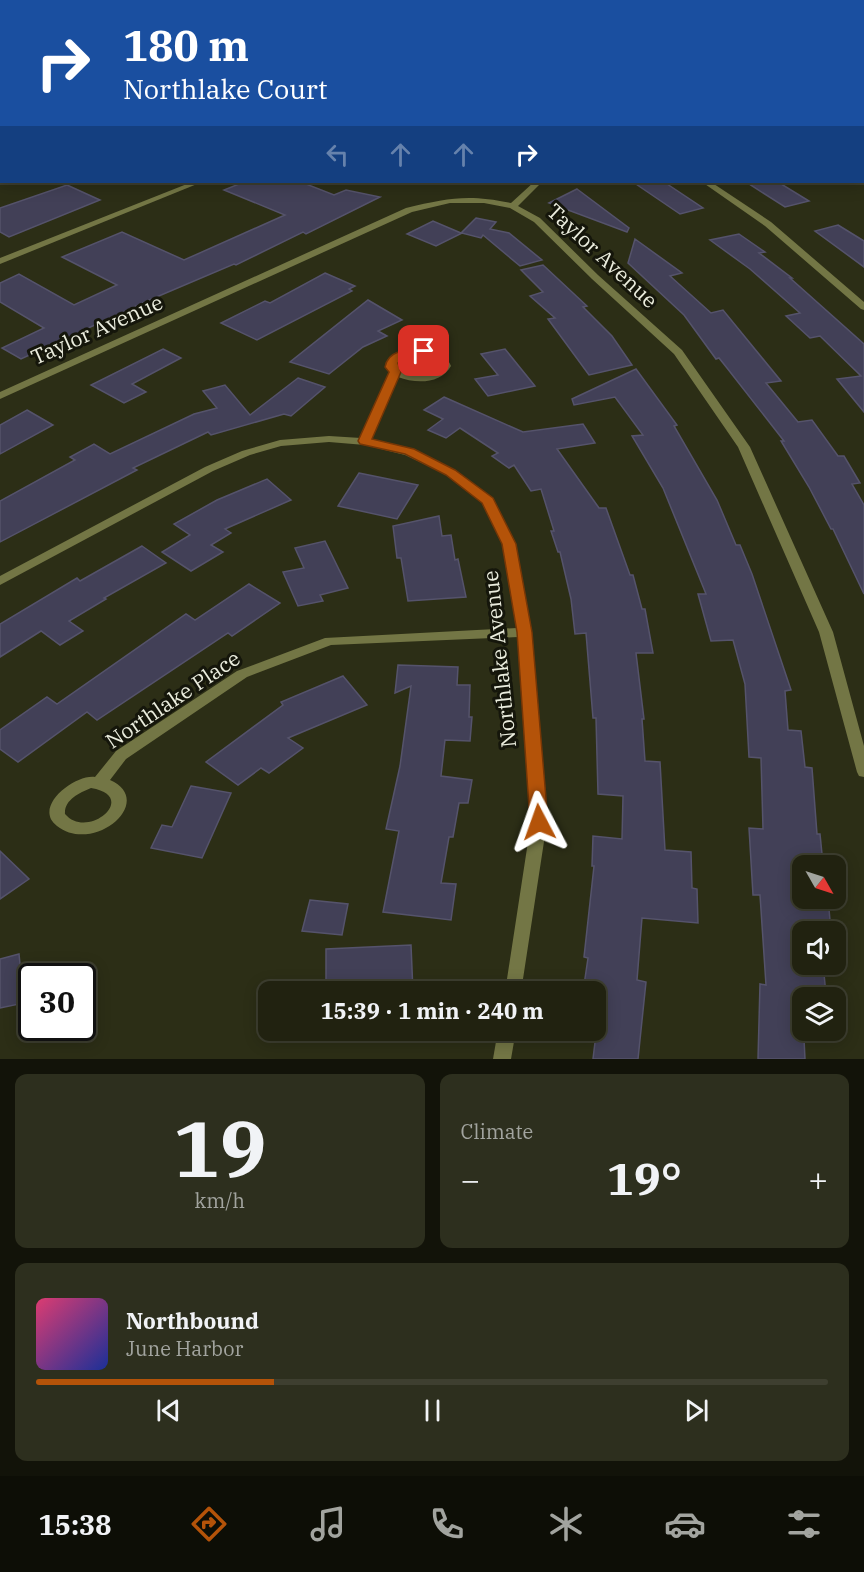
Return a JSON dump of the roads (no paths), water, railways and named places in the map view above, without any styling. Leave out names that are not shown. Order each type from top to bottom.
[{"type":"street","points":[[0,261],[195,183]]},
{"type":"street","points":[[513,206],[537,183]]},
{"type":"street","points":[[708,183],[730,195],[776,231],[864,307]]},
{"type":"street","name":"Taylor Avenue","points":[[0,396],[409,210],[450,200],[484,200],[513,206],[537,220],[595,278],[678,352],[744,447],[826,632],[864,772]]},
{"type":"street","points":[[414,351],[434,353],[445,362],[440,373],[432,377],[412,379],[395,372],[391,367],[396,357],[414,351]]},
{"type":"street","points":[[365,441],[395,372]]},
{"type":"street","name":"Northlake Avenue","points":[[0,581],[209,469],[246,453],[280,443],[329,440],[365,441],[409,452],[451,473],[488,501],[509,544],[524,632],[539,822],[515,981]]},
{"type":"street","name":"Northlake Place","points":[[100,783],[121,755],[242,674],[330,640],[524,632]]},
{"type":"street","points":[[502,1059],[505,1041]]}]
